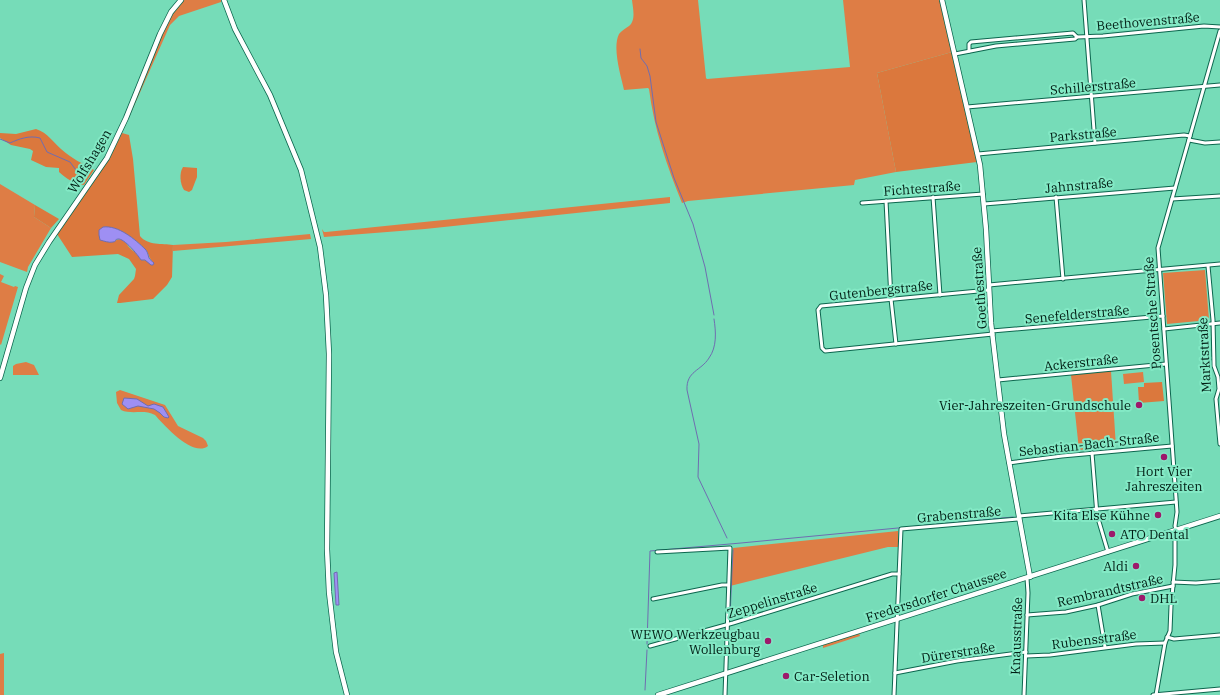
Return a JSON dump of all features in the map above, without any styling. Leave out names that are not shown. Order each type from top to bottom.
[{"type":"main road","name":"Wolfshagen","points":[[0,378],[17,319],[35,265],[114,146],[160,34],[172,10],[181,0]]},
{"type":"main road","points":[[224,0],[238,35],[270,95],[301,170],[320,246],[326,295],[329,345],[327,548],[329,585],[336,652],[346,695]]},
{"type":"main road","name":"Goethestraße","points":[[942,0],[978,154],[984,204],[992,333],[1009,463],[1029,577]]},
{"type":"main road","name":"Fredersdorfer Chaussee","points":[[658,695],[1220,516]]},
{"type":"street","points":[[1084,0],[1095,143]]},
{"type":"street","name":"Beethovenstraße","points":[[955,54],[996,46],[1075,39],[1077,37],[1204,26],[1220,27]]},
{"type":"street","name":"Posentsche Straße","points":[[1156,695],[1165,643],[1170,631],[1177,512],[1158,248],[1220,31]]},
{"type":"street","name":"Beethovenstraße","points":[[969,51],[969,44],[971,42],[1073,33],[1077,37]]},
{"type":"street","name":"Schillerstraße","points":[[967,107],[1220,85]]},
{"type":"street","name":"Parkstraße","points":[[978,154],[1184,135],[1205,143],[1220,142]]},
{"type":"street","name":"Jahnstraße","points":[[984,204],[1175,188]]},
{"type":"street","name":"Fichtestraße","points":[[862,203],[983,194]]},
{"type":"street","points":[[1172,198],[1220,196]]},
{"type":"street","points":[[933,197],[940,295]]},
{"type":"street","points":[[1056,197],[1063,279]]},
{"type":"street","points":[[886,201],[891,299],[896,344]]},
{"type":"street","name":"Gutenbergstraße","points":[[823,350],[819,307],[821,306],[940,295],[989,287],[1220,264]]},
{"type":"street","name":"Marktstraße","points":[[1208,266],[1213,324],[1214,366],[1218,375],[1219,389],[1216,399],[1220,444]]},
{"type":"street","name":"Senefelderstraße","points":[[823,350],[896,344],[1163,316]]},
{"type":"street","points":[[1164,329],[1220,323]]},
{"type":"street","name":"Ackerstraße","points":[[998,380],[1166,364]]},
{"type":"street","name":"Sebastian-Bach-Straße","points":[[1009,463],[1041,458],[1172,446]]},
{"type":"street","points":[[1092,453],[1097,509],[1108,552]]},
{"type":"street","name":"Grabenstraße","points":[[899,574],[901,529],[1176,502]]},
{"type":"street","points":[[657,552],[730,548],[725,695]]},
{"type":"street","name":"Zeppelinstraße","points":[[650,646],[892,574],[899,574]]},
{"type":"street","points":[[894,695],[899,574]]},
{"type":"street","name":"Knausstraße","points":[[1024,695],[1029,577]]},
{"type":"street","name":"Rembrandtstraße","points":[[1173,582],[1196,583],[1220,581]]},
{"type":"street","points":[[653,599],[728,585]]},
{"type":"street","name":"Rembrandtstraße","points":[[1027,615],[1066,612],[1098,605],[1132,594],[1173,586]]},
{"type":"street","points":[[1098,605],[1105,648]]},
{"type":"street","points":[[1168,637],[1174,639],[1220,635]]},
{"type":"street","name":"Rubensstraße","points":[[1026,654],[1054,655],[1136,644],[1165,643]]},
{"type":"street","name":"Dürerstraße","points":[[895,673],[957,661],[1026,654]]},
{"type":"street","points":[[1153,695],[1220,689]]},
{"type":"shaded area","points":[[183,0],[221,0],[221,2],[179,16],[170,25],[122,133],[165,27],[170,17]]},
{"type":"shaded area","points":[[632,0],[698,0],[707,79],[850,67],[843,0],[940,0],[952,52],[877,73],[896,172],[855,180],[854,185],[688,201],[682,203],[662,147],[654,118],[649,89],[624,90],[616,47],[619,34],[633,21],[634,14]]},
{"type":"shaded area","points":[[952,52],[977,162],[896,172],[877,73]]},
{"type":"shaded area","points":[[36,129],[47,135],[61,149],[77,161],[94,170],[84,185],[68,179],[59,172],[59,168],[46,167],[31,160],[33,151],[30,149],[11,145],[0,138],[0,133],[16,134]]},
{"type":"shaded area","points":[[122,133],[129,135],[133,159],[140,236],[151,243],[173,245],[172,277],[167,285],[153,299],[117,303],[119,295],[135,276],[136,269],[129,259],[118,254],[72,257],[57,234],[109,159]],"holes":[[[117,229],[143,247],[147,251],[152,261],[141,260],[137,254],[122,240],[119,239],[113,242]]]},
{"type":"shaded area","points":[[183,167],[197,168],[197,177],[192,190],[189,192],[184,190],[180,178]]},
{"type":"shaded area","points":[[0,184],[35,205],[34,217],[51,228],[28,267],[27,272],[0,262]]},
{"type":"shaded area","points":[[670,197],[670,203],[425,229],[324,237],[322,229],[326,232]]},
{"type":"shaded area","points":[[35,205],[59,219],[51,228],[34,217]]},
{"type":"shaded area","points":[[103,227],[120,230],[132,237],[146,250],[149,259],[154,263],[153,265],[145,260],[141,260],[131,247],[121,239],[111,242],[100,240],[99,230]]},
{"type":"shaded area","points":[[310,234],[311,239],[173,251],[173,245],[226,242]]},
{"type":"shaded area","points":[[1205,270],[1209,320],[1167,324],[1163,273]]},
{"type":"shaded area","points":[[0,274],[4,276],[1,282],[18,287],[1,345],[0,344]]},
{"type":"shaded area","points":[[26,362],[34,365],[39,375],[13,375],[13,366]]},
{"type":"shaded area","points":[[1111,371],[1116,447],[1079,450],[1071,375]]},
{"type":"shaded area","points":[[1143,372],[1144,382],[1124,384],[1123,374]]},
{"type":"shaded area","points":[[1162,382],[1164,401],[1139,403],[1138,387],[1144,387],[1144,383]]},
{"type":"shaded area","points":[[120,390],[165,405],[178,426],[203,438],[208,446],[202,449],[195,448],[187,444],[179,439],[155,415],[151,413],[121,410],[117,403],[116,392]]},
{"type":"shaded area","points":[[124,398],[137,399],[148,406],[154,404],[163,407],[169,417],[164,417],[154,409],[138,406],[128,409],[122,404]]},
{"type":"shaded area","points":[[898,531],[898,547],[888,547],[730,586],[733,548]]},
{"type":"shaded area","points":[[337,572],[339,605],[336,605],[334,573]]},
{"type":"shaded area","points":[[859,633],[860,636],[823,648],[823,644]]},
{"type":"shaded area","points":[[4,653],[4,695],[0,695],[0,654]]},
{"type":"waterway","points":[[640,49],[641,58],[647,66],[650,76],[656,122],[674,178],[693,224],[705,267],[714,315]]},
{"type":"waterway","points":[[0,139],[10,143],[28,137],[40,138],[47,152],[70,162],[84,181]]},
{"type":"waterway","points":[[714,319],[715,344],[712,354],[706,362],[691,375],[687,384],[687,390],[699,444],[698,477],[727,538]]},
{"type":"waterway","points":[[647,644],[650,551],[1013,517]]},
{"type":"waterway","points":[[730,617],[733,550]]},
{"type":"waterway","points":[[645,690],[647,650]]},
{"type":"place","name":"Vier-Jahreszeiten-Grundschule","points":[[1139,405]]},
{"type":"place","name":"Hort Vier Jahreszeiten","points":[[1164,457]]},
{"type":"place","name":"Kita Else Kühne","points":[[1158,515]]},
{"type":"place","name":"ATO Dental","points":[[1112,534]]},
{"type":"place","name":"Aldi","points":[[1136,566]]},
{"type":"place","name":"DHL","points":[[1142,598]]},
{"type":"place","name":"WEWO Werkzeugbau Wollenburg","points":[[768,641]]},
{"type":"place","name":"Car-Seletion","points":[[786,676]]}]
